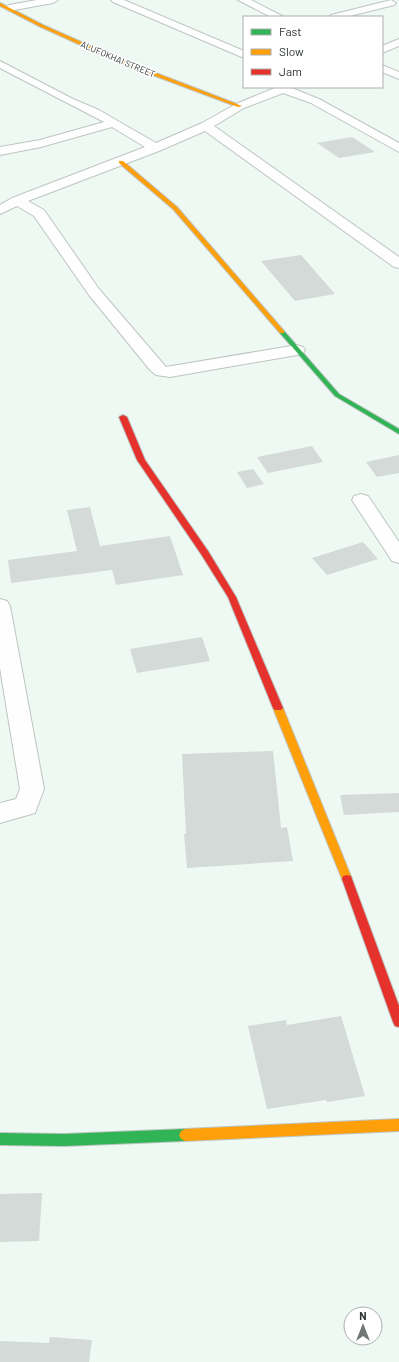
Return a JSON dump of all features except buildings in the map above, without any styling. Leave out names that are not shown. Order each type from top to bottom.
[{"type":"street","points":[[4,6],[53,0]]},
{"type":"street","points":[[116,0],[243,55]]},
{"type":"street","points":[[243,0],[278,16]]},
{"type":"street","points":[[338,16],[391,3]]},
{"type":"street","name":"ALUFOKHAI STREET","points":[[4,6],[42,26],[120,61],[240,106]]},
{"type":"street","points":[[383,50],[399,42]]},
{"type":"street","points":[[0,64],[69,101],[95,112],[155,148]]},
{"type":"street","points":[[383,68],[399,76]]},
{"type":"street","points":[[0,210],[17,201],[155,148],[206,126],[240,106],[285,88],[315,101],[399,148]]},
{"type":"street","points":[[0,151],[29,146],[114,123]]},
{"type":"street","points":[[206,126],[399,264]]},
{"type":"street","points":[[120,162],[175,208],[297,350],[337,394],[399,432]]},
{"type":"street","points":[[17,201],[39,213],[94,292],[156,367],[162,372],[170,372],[297,350]]},
{"type":"street","points":[[123,417],[141,460],[205,554],[232,597],[334,844],[399,1022]]},
{"type":"street","points":[[361,500],[399,557]]},
{"type":"street","points":[[0,606],[3,646],[32,789],[26,806],[0,813]]},
{"type":"street","points":[[0,1139],[64,1140],[399,1125]]},
{"type":"traffic: fast","points":[[282,332],[337,395],[399,432]]},
{"type":"traffic: fast","points":[[0,1139],[64,1140],[185,1135]]},
{"type":"traffic: slow","points":[[0,4],[42,26],[120,61],[240,106]]},
{"type":"traffic: slow","points":[[121,162],[175,208],[282,332]]},
{"type":"traffic: slow","points":[[278,708],[347,879]]},
{"type":"traffic: slow","points":[[185,1135],[399,1125]]},
{"type":"traffic: jam","points":[[123,417],[141,460],[205,553],[232,597],[278,708]]},
{"type":"traffic: jam","points":[[347,879],[399,1022]]}]
